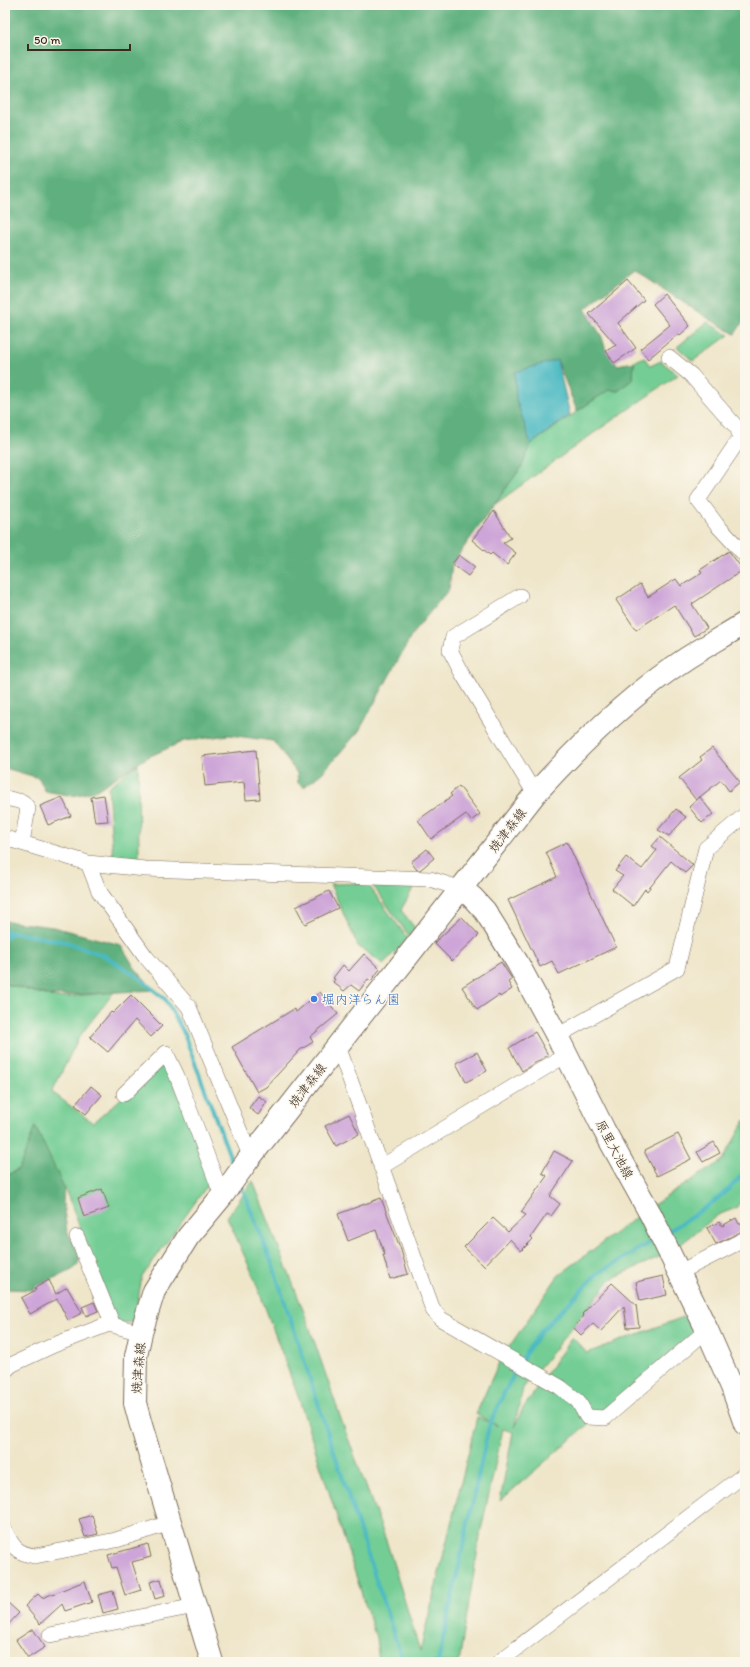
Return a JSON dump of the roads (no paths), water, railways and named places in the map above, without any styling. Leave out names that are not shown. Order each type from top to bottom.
[{"type":"main road","name":"焼津森線","points":[[212,1662],[135,1403],[136,1356],[141,1333],[154,1291],[188,1237],[222,1196],[535,794],[570,755],[634,697],[687,658],[745,623]]},
{"type":"main road","name":"原里大池線","points":[[462,888],[485,911],[517,962],[562,1045],[651,1215],[707,1330],[732,1388],[745,1424]]},
{"type":"street","points":[[669,357],[691,375],[738,429],[740,438],[698,500],[717,525],[745,555]]},
{"type":"street","points":[[520,596],[453,637],[450,650],[462,673],[535,794]]},
{"type":"street","points":[[5,798],[23,802],[28,808],[22,843]]},
{"type":"street","points":[[381,1167],[677,968],[706,848],[745,815]]},
{"type":"street","points":[[5,838],[88,863],[145,869],[430,879],[462,888]]},
{"type":"street","points":[[88,863],[99,891],[146,957],[189,1007],[250,1159]]},
{"type":"street","points":[[338,1046],[433,1310],[441,1319],[560,1387],[578,1402],[587,1416],[605,1418],[707,1330]]},
{"type":"street","points":[[124,1094],[166,1054],[177,1076],[222,1196]]},
{"type":"street","points":[[77,1236],[113,1325]]},
{"type":"street","points":[[678,1273],[745,1239]]},
{"type":"street","points":[[7,1364],[109,1324],[141,1333]]},
{"type":"street","points":[[499,1662],[745,1474]]},
{"type":"street","points":[[5,1531],[13,1547],[24,1554],[35,1556],[116,1540],[170,1523]]},
{"type":"street","points":[[50,1636],[195,1606]]},
{"type":"water","points":[[557,360],[570,415],[531,444],[516,399],[515,372]]},
{"type":"waterway","points":[[5,931],[66,942],[103,955],[134,974],[165,999],[183,1031],[234,1167]]},
{"type":"waterway","points":[[5,937],[14,933]]},
{"type":"waterway","points":[[667,1232],[698,1213],[720,1197],[745,1171]]},
{"type":"waterway","points":[[240,1183],[273,1266],[403,1662]]},
{"type":"waterway","points":[[438,1662],[489,1426],[506,1389],[527,1351],[541,1331],[597,1274],[656,1239]]},
{"type":"place","name":"堀内洋らん園","points":[[314,999]]}]
